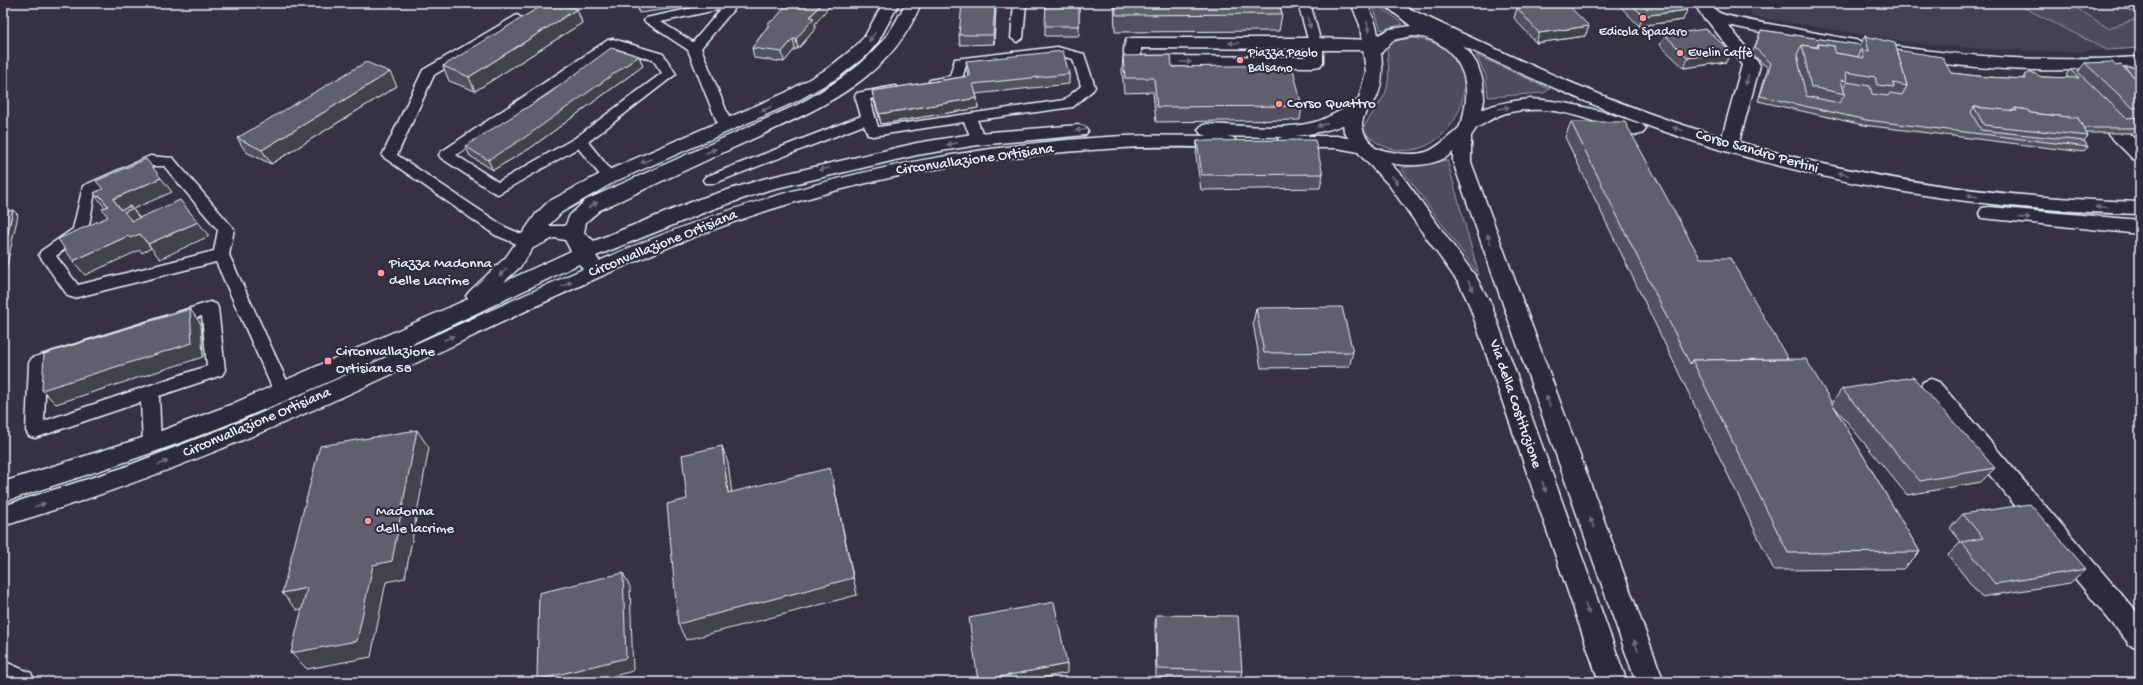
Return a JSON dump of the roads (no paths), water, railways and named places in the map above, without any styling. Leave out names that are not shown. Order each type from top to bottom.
[{"type":"street","points":[[448,318],[492,283],[525,247],[543,219],[555,207],[572,196],[609,177],[726,127],[791,97],[820,80],[861,51],[872,38],[891,3]]},
{"type":"street","points":[[595,271],[582,254],[573,236],[573,224],[577,218],[593,205],[805,108],[836,90],[881,56],[893,41],[913,3]]},
{"type":"street","points":[[1359,3],[1368,25],[1373,48],[1375,72],[1372,88],[1367,99],[1358,109],[1352,122],[1353,132],[1366,149],[1386,158],[1424,158],[1440,153],[1466,130],[1475,103],[1476,84],[1471,66],[1462,53],[1393,6]]},
{"type":"street","name":"Corso Sandro Pertini","points":[[1393,6],[1476,46],[1572,88],[1660,124],[1817,169],[1948,193],[2067,206],[2140,208]]},
{"type":"street","points":[[1706,10],[1793,35],[1942,58],[2047,65],[2140,62]]},
{"type":"street","points":[[1706,10],[1751,65],[1729,145]]},
{"type":"street","points":[[1373,48],[1379,41],[1400,32],[1415,30],[1476,46]]},
{"type":"street","points":[[1315,43],[1314,62],[1133,61],[1133,43],[1315,43],[1373,48]]},
{"type":"street","points":[[2047,65],[2063,81]]},
{"type":"street","points":[[1546,103],[1568,93],[1572,88]]},
{"type":"street","points":[[2085,102],[2140,155]]},
{"type":"street","name":"Corso Sandro Pertini","points":[[1466,130],[1493,110],[1546,103],[1582,112],[1699,150],[1813,183],[1955,209],[2025,218],[2140,227]]},
{"type":"street","name":"Circonvallazione Ortisiana","points":[[3,492],[152,444],[238,411],[448,318],[608,242],[706,204],[763,185],[874,158],[980,147],[1106,128],[1300,130],[1320,126],[1338,120],[1358,109]]},
{"type":"street","name":"Via della Costituzione","points":[[1466,130],[1462,162],[1650,682]]},
{"type":"street","name":"Circonvallazione Ortisiana","points":[[3,516],[93,488],[180,457],[290,410],[595,271],[717,221],[768,204],[980,147],[1112,142],[1337,142],[1366,149]]},
{"type":"street","name":"Via della Costituzione","points":[[1366,149],[1396,181],[1469,282],[1480,304],[1613,682]]},
{"type":"street","points":[[544,294],[522,257],[525,247],[545,233],[556,231],[573,236],[582,243],[595,245],[608,242]]},
{"type":"street","points":[[1931,388],[2140,636]]},
{"type":"street","points":[[3,674],[21,682]]},
{"type":"lane","points":[[694,48],[733,3],[650,22],[694,48],[726,127]]},
{"type":"lane","points":[[1017,38],[1020,3]]},
{"type":"lane","points":[[1304,3],[1315,43]]},
{"type":"lane","points":[[517,19],[428,73],[389,156],[525,247]]},
{"type":"lane","points":[[613,43],[658,58],[669,74],[580,142],[498,189],[446,155],[613,43]]},
{"type":"lane","points":[[909,87],[862,96],[873,132],[969,117],[1068,104],[1088,87],[1079,57],[1057,51],[960,62],[956,79],[924,85]]},
{"type":"lane","points":[[820,80],[836,90]]},
{"type":"lane","points":[[969,117],[980,147]]},
{"type":"lane","points":[[710,180],[868,118]]},
{"type":"lane","points":[[580,142],[609,177]]},
{"type":"lane","points":[[220,255],[74,292],[47,255],[80,231],[88,189],[150,162],[168,161],[226,229],[220,255],[283,392]]},
{"type":"lane","points":[[210,308],[216,370],[150,392],[35,431],[38,363],[210,308]]},
{"type":"lane","points":[[150,392],[152,444]]},
{"type":"place","name":"Edicola Spadaro","points":[[1643,18]]},
{"type":"place","name":"Evelin Caffè","points":[[1680,53]]},
{"type":"place","name":"Piazza Paolo Balsamo","points":[[1240,60]]},
{"type":"place","name":"Corso Quattro","points":[[1279,104]]},
{"type":"place","name":"Piazza Madonna delle Lacrime","points":[[381,273]]},
{"type":"place","name":"Circonvallazione Ortisiana 58","points":[[328,361]]},
{"type":"place","name":"Madonna delle lacrime","points":[[368,521]]}]
